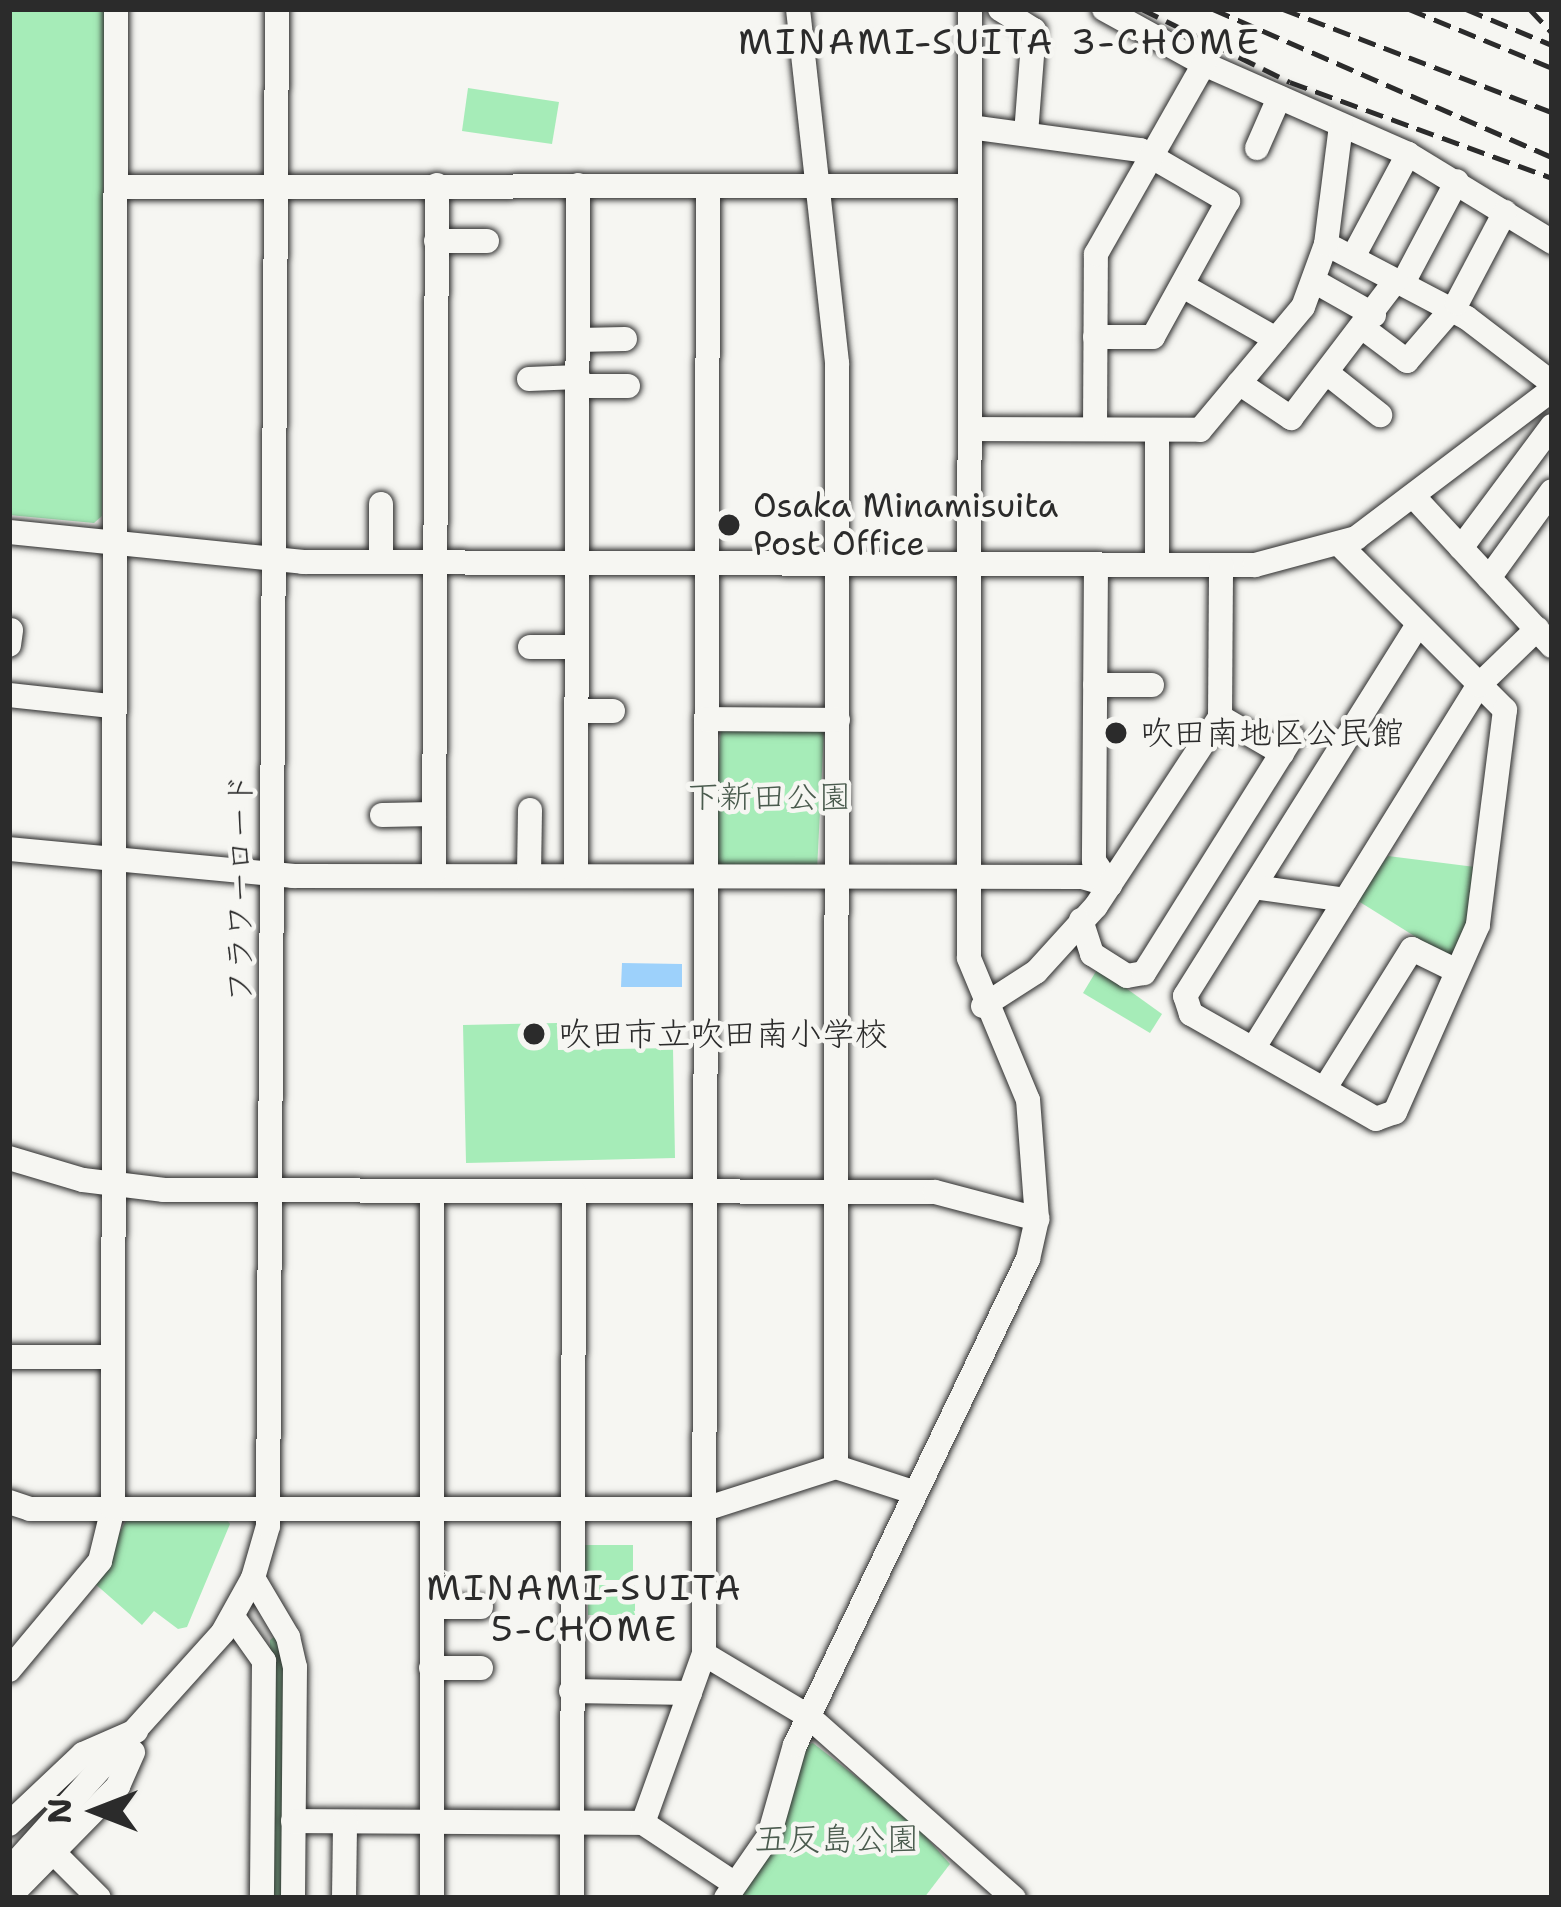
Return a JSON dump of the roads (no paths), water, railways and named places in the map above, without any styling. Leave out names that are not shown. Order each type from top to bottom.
[{"type":"street","points":[[9,1670],[21,1639],[100,1561],[113,1508],[111,706],[116,9]]},
{"type":"street","name":"フラワーロード","points":[[9,1870],[144,1728],[233,1617],[253,1578],[269,1510],[277,9]]},
{"type":"street","points":[[783,9],[802,164],[820,186]]},
{"type":"street","points":[[798,9],[837,364],[836,1467]]},
{"type":"street","points":[[812,9],[830,163],[820,186]]},
{"type":"street","points":[[293,1821],[643,1823],[730,1891],[769,1836],[808,1716],[910,1492],[1028,1259],[1037,1220],[1028,1100],[983,1006],[969,958],[970,9]]},
{"type":"street","points":[[1000,9],[1034,30],[1026,134]]},
{"type":"street","points":[[1104,9],[1204,64],[1408,154],[1552,242]]},
{"type":"street","points":[[1095,429],[1096,254],[1204,64]]},
{"type":"street","points":[[1257,148],[1279,98]]},
{"type":"street","points":[[970,429],[1200,430],[1276,339],[1313,281],[1325,244],[1341,126]]},
{"type":"street","points":[[970,127],[1151,157],[1228,200],[1154,337],[1095,337]]},
{"type":"street","points":[[1353,257],[1408,154]]},
{"type":"street","points":[[1239,383],[1292,418],[1400,282],[1457,181]]},
{"type":"street","points":[[576,874],[578,184]]},
{"type":"street","points":[[434,873],[437,185]]},
{"type":"street","points":[[643,1823],[704,1654],[708,185]]},
{"type":"street","points":[[116,187],[969,186]]},
{"type":"street","points":[[1313,281],[1368,321],[1407,361],[1450,308],[1504,212]]},
{"type":"street","points":[[436,241],[487,241]]},
{"type":"street","points":[[9,532],[273,560],[840,565],[1281,562],[1341,546],[1414,496],[1552,386],[1450,308],[1325,244]]},
{"type":"street","points":[[1183,286],[1276,339]]},
{"type":"street","points":[[578,340],[625,339]]},
{"type":"street","points":[[1327,373],[1380,415]]},
{"type":"street","points":[[529,379],[628,386]]},
{"type":"street","points":[[1461,548],[1552,426]]},
{"type":"street","points":[[1157,430],[1157,565]]},
{"type":"street","points":[[1489,578],[1552,491]]},
{"type":"street","points":[[1253,1049],[1479,685],[1544,638],[1414,496]]},
{"type":"street","points":[[381,504],[381,562]]},
{"type":"street","points":[[1341,546],[1505,710],[1478,925],[1395,1112],[1376,1119],[1191,1014],[1185,996],[1418,626]]},
{"type":"street","points":[[1096,565],[1094,861],[1110,885]]},
{"type":"street","points":[[983,1006],[1036,972],[1110,885],[1220,717],[1221,565]]},
{"type":"street","points":[[9,645],[10,630]]},
{"type":"street","points":[[530,647],[576,647]]},
{"type":"street","points":[[1095,685],[1152,685]]},
{"type":"street","points":[[9,694],[111,706]]},
{"type":"street","points":[[577,711],[613,711]]},
{"type":"street","points":[[1081,920],[1092,954],[1127,976],[1144,974],[1287,745],[1220,717]]},
{"type":"street","points":[[706,719],[838,720]]},
{"type":"street","points":[[529,874],[530,810]]},
{"type":"street","points":[[382,815],[434,814]]},
{"type":"street","points":[[9,849],[273,874],[1082,877],[1110,885]]},
{"type":"street","points":[[1254,886],[1345,900]]},
{"type":"street","points":[[1325,1088],[1412,949],[1457,971]]},
{"type":"street","points":[[9,1158],[111,1184],[272,1192],[935,1192],[1037,1220]]},
{"type":"street","points":[[572,1898],[574,1192]]},
{"type":"street","points":[[431,1898],[432,1193]]},
{"type":"street","points":[[9,1357],[112,1357]]},
{"type":"street","points":[[9,1502],[269,1510],[706,1509],[836,1467],[910,1492]]},
{"type":"street","points":[[253,1578],[288,1637],[295,1667],[292,1898]]},
{"type":"street","points":[[432,1607],[481,1607]]},
{"type":"street","points":[[233,1617],[264,1661],[262,1898]]},
{"type":"street","points":[[704,1654],[808,1716],[1014,1898]]},
{"type":"street","points":[[431,1668],[481,1668]]},
{"type":"street","points":[[572,1691],[690,1693]]},
{"type":"street","points":[[12,1815],[83,1754],[144,1728]]},
{"type":"street","points":[[9,1897],[118,1786],[144,1728]]},
{"type":"street","name":"フラワーロード","points":[[9,1846],[73,1782],[144,1728]]},
{"type":"street","points":[[344,1898],[345,1822]]},
{"type":"street","points":[[52,1851],[99,1898]]},
{"type":"water","points":[[622,963],[682,964],[682,987],[621,987]]},
{"type":"railway","points":[[1142,9],[1290,82],[1552,178]]},
{"type":"railway","points":[[1213,9],[1552,157]]},
{"type":"railway","points":[[1283,9],[1552,112]]},
{"type":"railway","points":[[1409,9],[1552,68]]},
{"type":"railway","points":[[1466,9],[1552,45]]},
{"type":"railway","points":[[1530,9],[1552,33]]},
{"type":"place","name":"Osaka Minamisuita Post Office","points":[[729,525]]},
{"type":"place","name":"吹田南地区公民館","points":[[1116,733]]},
{"type":"place","name":"吹田市立吹田南小学校","points":[[534,1034]]},
{"type":"district","name":"MINAMI-SUITA 3-CHOME","points":[[1000,42]]},
{"type":"district","name":"MINAMI-SUITA 5-CHOME","points":[[585,1608]]},
{"type":"park label","name":"下新田公園","points":[[769,797]]},
{"type":"park label","name":"五反島公園","points":[[837,1839]]}]
